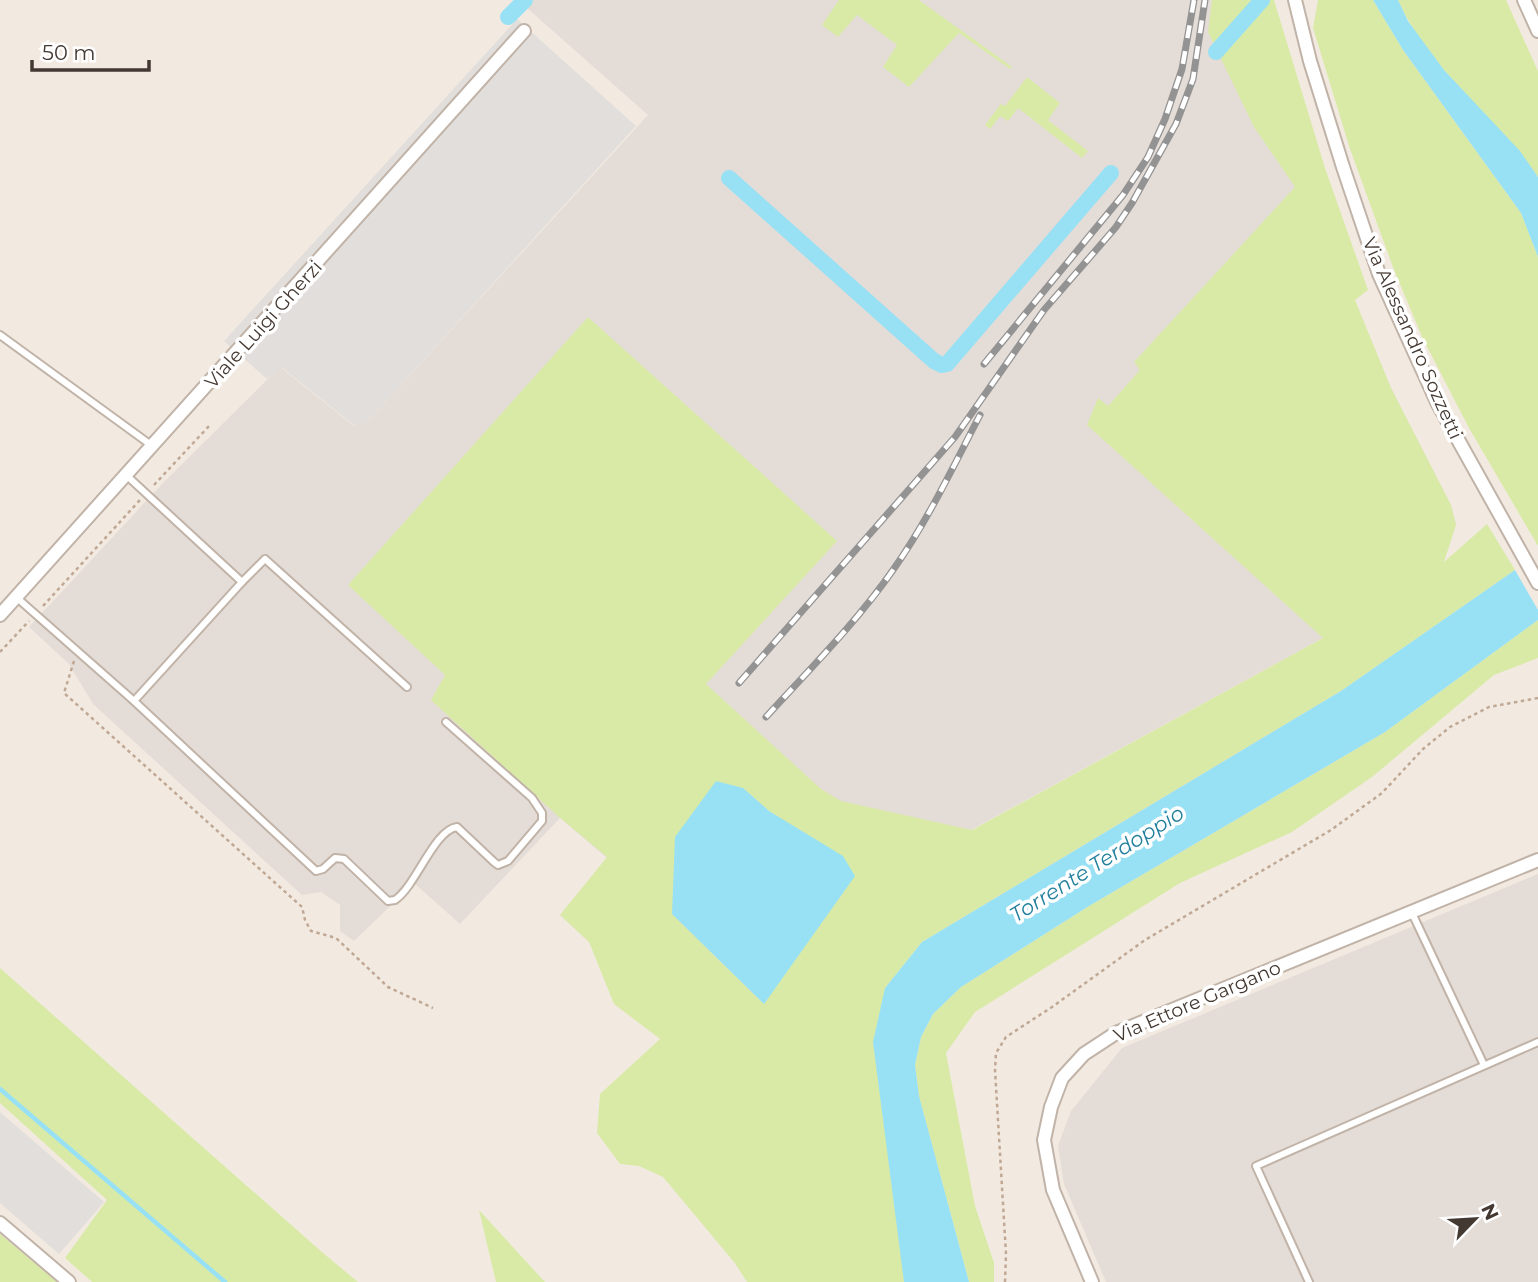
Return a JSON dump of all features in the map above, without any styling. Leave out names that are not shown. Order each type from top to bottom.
[{"type":"street","name":"Via Alessandro Sozzetti","points":[[1295,0],[1338,153],[1379,274],[1437,402],[1538,583]]},
{"type":"street","points":[[1524,0],[1538,31]]},
{"type":"street","name":"Viale Luigi Gherzi","points":[[0,615],[524,32]]},
{"type":"street","name":"Via Ettore Gargano","points":[[1503,873],[1538,854]]},
{"type":"street","name":"Via Ettore Gargano","points":[[1092,1282],[1053,1190],[1044,1140],[1051,1107],[1062,1078],[1084,1054],[1116,1033],[1538,860]]},
{"type":"street","points":[[0,1223],[69,1282]]},
{"type":"lane","points":[[0,335],[152,446]]},
{"type":"lane","points":[[125,474],[242,582]]},
{"type":"lane","points":[[134,701],[265,559],[407,687]]},
{"type":"lane","points":[[16,597],[134,701],[316,870],[323,869],[335,858],[344,859],[388,901],[399,897],[416,877],[425,859],[452,827],[457,827],[498,865],[508,861],[542,821],[539,807],[532,798],[446,722]]},
{"type":"lane","points":[[1411,911],[1484,1065]]},
{"type":"lane","points":[[1309,1282],[1256,1166],[1538,1042]]},
{"type":"path","points":[[0,652],[210,425]]},
{"type":"path","points":[[78,651],[64,693],[302,907],[305,920],[312,931],[336,938],[388,988],[433,1008]]},
{"type":"path","points":[[1005,1282],[1006,1254],[995,1070],[996,1053],[1006,1037],[1145,940],[1331,830],[1382,793],[1423,749],[1450,727],[1489,707],[1538,698]]},
{"type":"shaded area","points":[[518,0],[1265,0],[1340,265],[1391,388],[1451,505],[1456,525],[1420,585],[971,830],[740,1083],[560,915],[607,858],[560,818],[460,924],[414,883],[354,941],[340,931],[340,905],[321,892],[302,895],[93,704],[69,664],[29,627],[163,483],[280,367],[354,426],[368,421],[648,115]]},
{"type":"shaded area","points":[[517,19],[636,126],[368,421],[355,426],[281,367],[267,379],[224,341]]},
{"type":"shaded area","points":[[1538,874],[1538,1282],[1106,1282],[1064,1184],[1058,1146],[1071,1111],[1122,1048]]},
{"type":"shaded area","points":[[0,1112],[104,1202],[59,1254],[0,1203]]},
{"type":"green space","points":[[839,0],[919,0],[1012,67],[1010,69],[959,33],[909,87],[883,67],[897,45],[857,15],[838,37],[822,25]]},
{"type":"green space","points":[[1212,0],[1274,0],[1325,168],[1368,290],[1355,300],[1391,388],[1451,505],[1456,525],[1444,562],[1487,524],[1515,570],[1341,691],[922,942],[885,988],[904,1282],[747,1282],[734,1262],[663,1177],[639,1166],[620,1164],[597,1133],[600,1094],[660,1039],[614,1004],[589,942],[560,915],[607,857],[559,817],[431,700],[445,675],[348,585],[588,317],[837,541],[706,684],[821,789],[841,801],[972,830],[1323,638],[1087,425],[1098,398],[1108,406],[1140,370],[1134,362],[1295,187],[1254,127],[1208,32]],"holes":[[[743,788],[769,811],[764,1004],[672,914]]]},
{"type":"green space","points":[[1318,0],[1373,0],[1403,50],[1521,213],[1538,257],[1538,546],[1469,428],[1423,339],[1394,270],[1350,149],[1313,28]]},
{"type":"green space","points":[[1398,0],[1506,0],[1538,71],[1538,177],[1521,154],[1427,48]]},
{"type":"green space","points":[[1027,77],[1060,103],[1048,120],[1088,151],[1082,158],[1018,108],[1008,121],[1000,116],[990,129],[985,125],[1001,104],[1005,106]]},
{"type":"green space","points":[[1538,620],[1538,658],[1494,675],[1372,777],[1292,832],[1180,883],[975,1012],[946,1053],[975,1206],[994,1263],[994,1282],[969,1282],[919,1097],[915,1065],[921,1037],[933,1014],[961,987],[1089,906],[1385,732]]},
{"type":"green space","points":[[0,968],[358,1282],[92,1282],[65,1258],[107,1200],[0,1103]]},
{"type":"green space","points":[[479,1210],[545,1282],[496,1282]]},
{"type":"green space","points":[[0,1234],[57,1282],[0,1282]]},
{"type":"water","points":[[1373,0],[1398,0],[1408,21],[1444,70],[1520,151],[1538,177],[1538,257],[1521,213],[1403,50]]},
{"type":"water","name":"Torrente Terdoppio","points":[[1515,570],[1538,610],[1538,620],[1385,732],[1089,906],[961,987],[933,1014],[921,1037],[915,1065],[919,1096],[969,1282],[904,1282],[873,1042],[885,988],[922,942],[1341,691]]},
{"type":"water","points":[[716,781],[743,788],[769,811],[843,856],[855,876],[764,1004],[672,914],[675,837]]},
{"type":"waterway","points":[[508,17],[525,0]]},
{"type":"waterway","points":[[1216,52],[1262,0]]},
{"type":"waterway","points":[[729,178],[934,361],[942,365],[947,364],[1111,173]]},
{"type":"waterway","points":[[0,1089],[225,1282]]},
{"type":"railway","points":[[984,364],[1123,195],[1148,157],[1165,119],[1182,69],[1194,0]]},
{"type":"railway","points":[[739,683],[955,437],[1044,310],[1116,227],[1176,124],[1193,79],[1205,0]]},
{"type":"railway","points":[[766,717],[879,590],[928,514],[980,415]]}]
